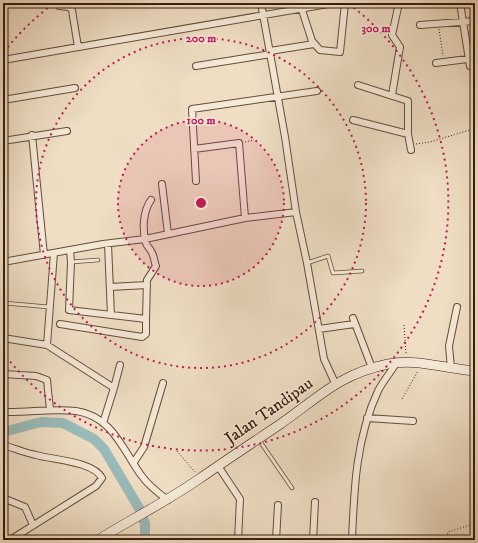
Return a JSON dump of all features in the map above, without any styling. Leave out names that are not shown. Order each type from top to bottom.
[{"type":"street","points":[[261,3],[278,96],[296,212],[307,263],[324,359],[335,383]]},
{"type":"street","points":[[3,60],[263,16],[301,7],[334,3]]},
{"type":"street","points":[[301,7],[314,44],[320,50],[341,51],[345,3]]},
{"type":"street","points":[[392,95],[400,47],[392,35],[399,3]]},
{"type":"street","points":[[436,63],[471,61],[460,3]]},
{"type":"street","points":[[59,6],[69,7],[72,10],[78,47]]},
{"type":"street","points":[[420,25],[475,21]]},
{"type":"street","points":[[196,66],[314,44]]},
{"type":"street","points":[[358,85],[392,95],[409,103],[408,134],[410,147]]},
{"type":"street","points":[[3,100],[75,88]]},
{"type":"street","points":[[196,181],[192,109],[317,91]]},
{"type":"street","points":[[353,120],[408,134]]},
{"type":"street","points":[[3,140],[68,131]]},
{"type":"street","points":[[32,135],[44,255]]},
{"type":"street","points":[[194,149],[239,143],[245,218]]},
{"type":"street","points":[[162,184],[168,234]]},
{"type":"street","points":[[60,324],[142,337],[146,334],[148,278],[156,266],[152,252],[146,244],[145,239],[144,219],[151,200]]},
{"type":"street","points":[[3,262],[145,239],[245,218],[296,212]]},
{"type":"street","points":[[108,244],[112,315]]},
{"type":"street","points":[[70,250],[69,310],[146,319]]},
{"type":"street","points":[[47,345],[54,253]]},
{"type":"street","points":[[110,287],[147,285]]},
{"type":"street","points":[[451,368],[449,346],[457,307]]},
{"type":"street","points":[[319,329],[353,321],[372,368]]},
{"type":"street","points":[[3,338],[47,345],[114,388]]},
{"type":"street","points":[[352,540],[357,462],[367,418],[379,390],[402,362]]},
{"type":"street","name":"Jalan Tandipau","points":[[98,540],[132,518],[166,502],[258,439],[335,383],[355,373],[402,362],[422,363],[475,371]]},
{"type":"street","points":[[104,423],[120,365]]},
{"type":"street","points":[[3,374],[36,376],[47,380],[50,410]]},
{"type":"street","points":[[134,462],[144,447],[163,383]]},
{"type":"street","points":[[3,412],[50,410],[81,412],[104,423],[123,444],[148,483],[166,502]]},
{"type":"street","points":[[367,418],[413,422]]},
{"type":"street","points":[[3,445],[33,455],[87,467],[101,477],[101,480],[96,486],[10,540]]},
{"type":"street","points":[[218,466],[240,499],[238,539],[227,540]]},
{"type":"street","points":[[3,498],[25,507],[33,525]]},
{"type":"street","points":[[313,540],[315,502]]},
{"type":"street","points":[[276,540],[278,505]]},
{"type":"lane","points":[[307,263],[328,256],[333,273],[362,271]]},
{"type":"lane","points":[[71,262],[98,260]]},
{"type":"lane","points":[[4,303],[51,308]]},
{"type":"lane","points":[[258,439],[292,488]]},
{"type":"path","points":[[437,24],[441,36],[443,62]]},
{"type":"path","points":[[410,147],[473,129],[475,125]]},
{"type":"path","points":[[239,143],[254,140]]},
{"type":"path","points":[[402,362],[404,326]]},
{"type":"path","points":[[402,400],[422,363]]},
{"type":"path","points":[[177,450],[200,478]]},
{"type":"path","points":[[446,540],[448,532],[470,525]]},
{"type":"waterway","points":[[3,432],[41,422],[63,423],[94,439],[104,449],[139,508],[145,524],[145,540]]}]
